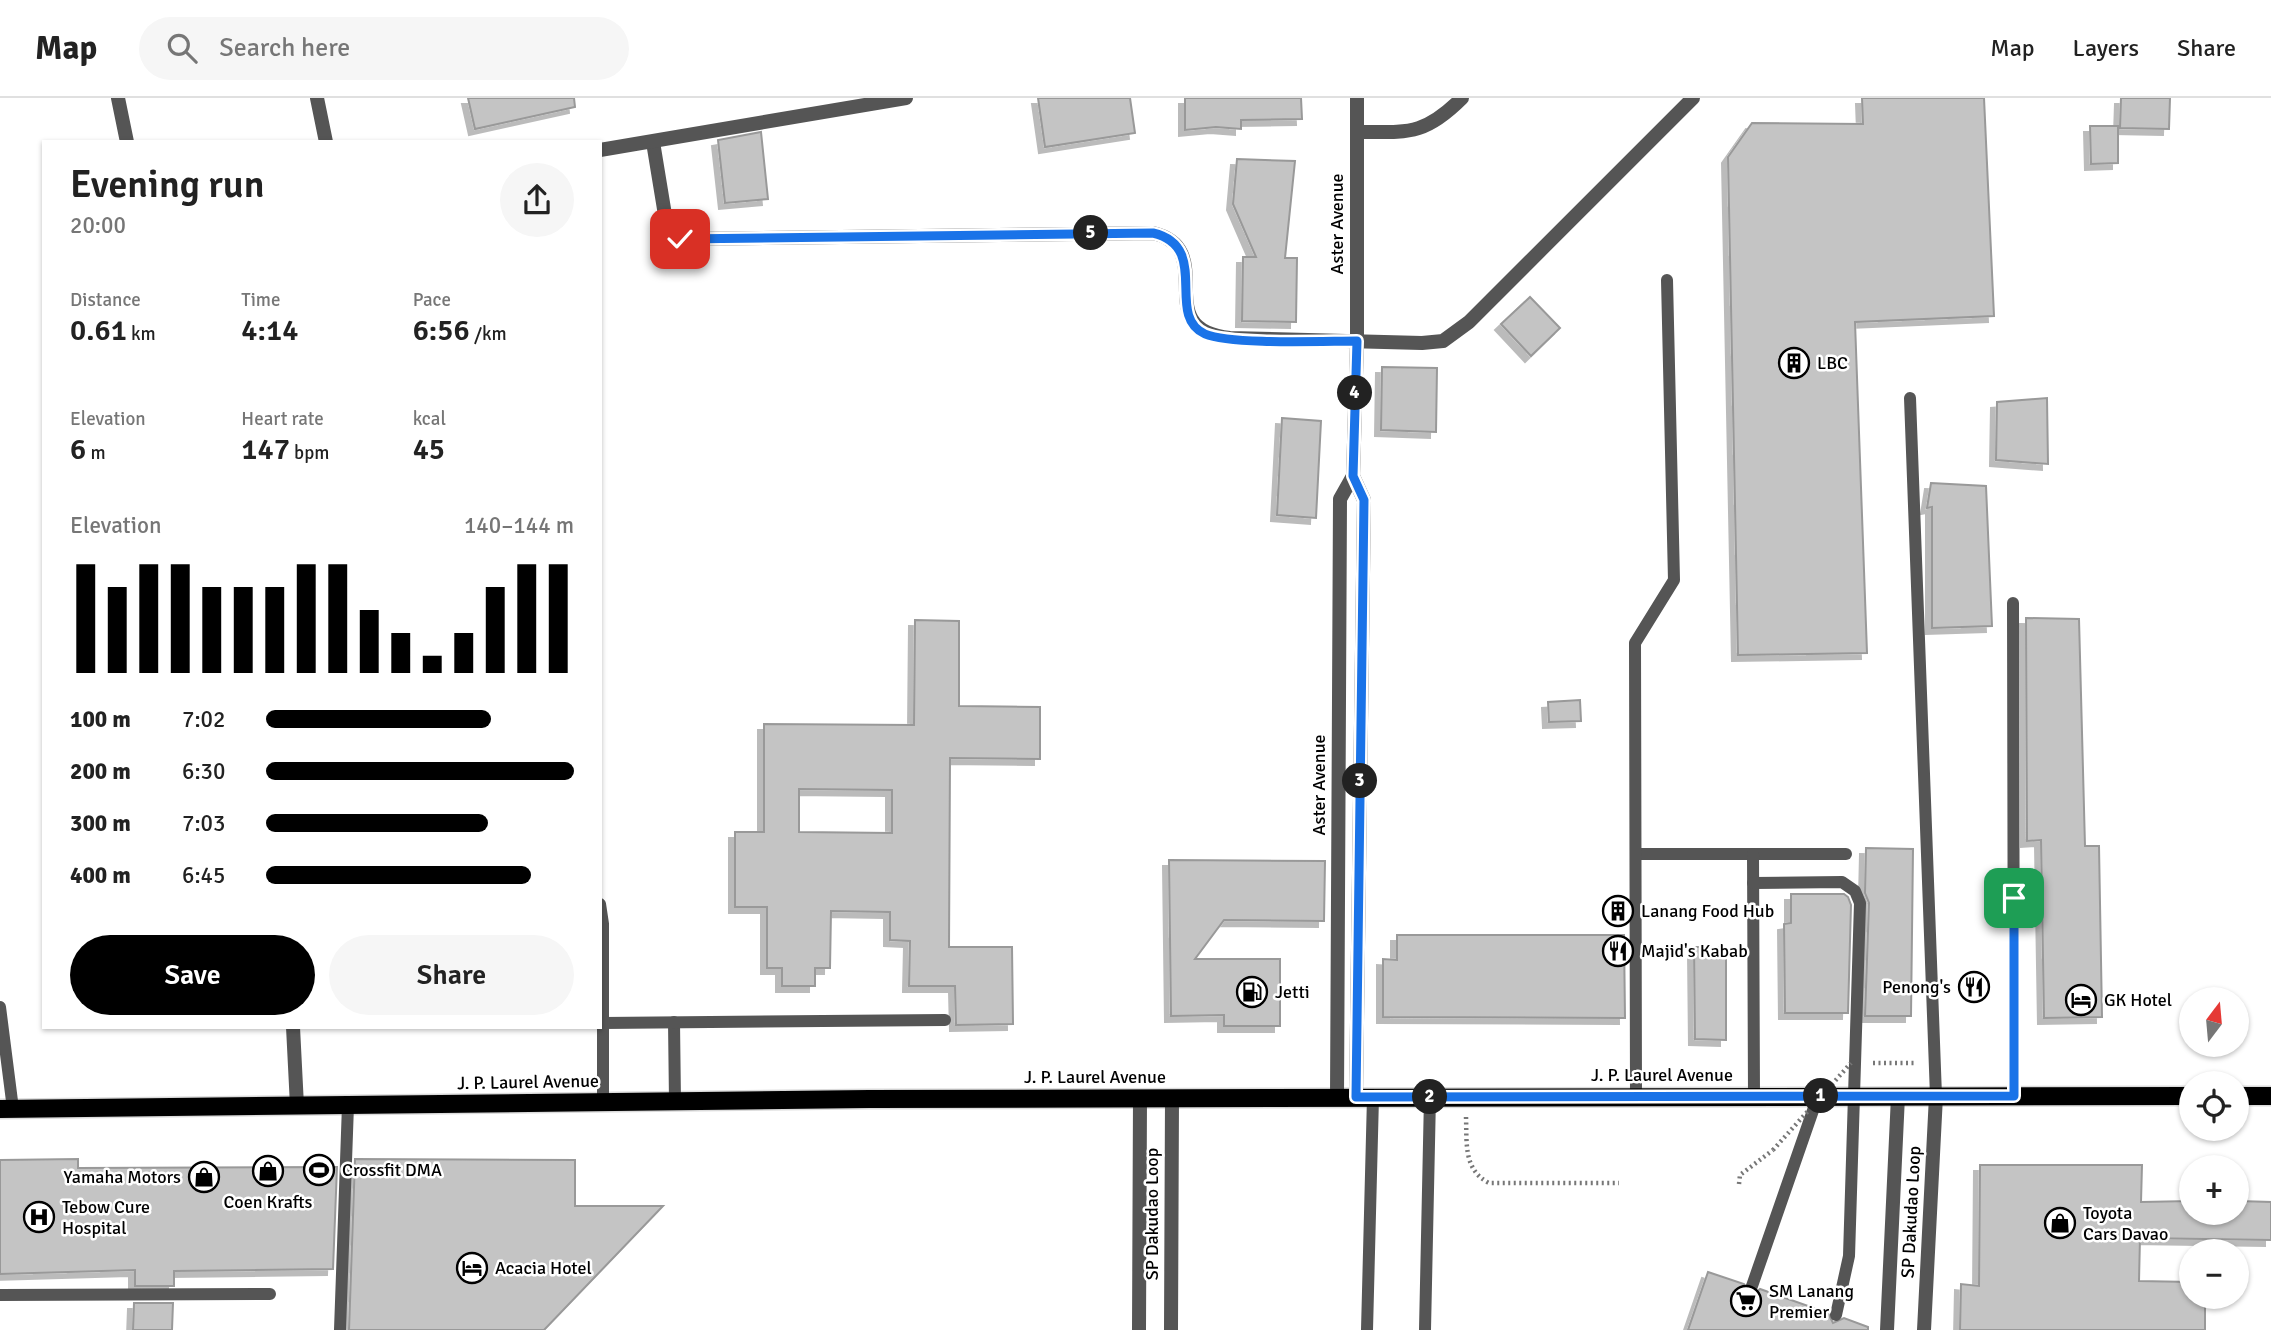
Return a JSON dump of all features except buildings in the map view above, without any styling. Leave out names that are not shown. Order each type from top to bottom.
[{"type":"main road","name":"J. P. Laurel Avenue","points":[[7,1109],[1140,1098],[2179,1096]]},
{"type":"main road","points":[[2249,1096],[2271,1096]]},
{"type":"street","points":[[118,98],[127,140]]},
{"type":"street","points":[[317,98],[326,140]]},
{"type":"street","points":[[602,150],[906,98]]},
{"type":"street","name":"Aster Avenue","points":[[1357,98],[1357,341],[1353,476],[1364,500],[1359,847],[1364,1097]]},
{"type":"street","points":[[1357,132],[1400,132],[1427,127],[1439,120],[1462,98]]},
{"type":"street","points":[[653,142],[666,221],[673,235],[680,239],[1153,233],[1170,240],[1181,251],[1189,317],[1195,327],[1204,334],[1230,338],[1422,343],[1443,341],[1454,335],[1693,98]]},
{"type":"street","name":"Aster Avenue","points":[[1337,1098],[1340,499],[1353,476]]},
{"type":"street","points":[[1339,545],[1363,545]]},
{"type":"street","points":[[1339,601],[1362,601]]},
{"type":"street","points":[[1339,726],[1360,726]]},
{"type":"street","points":[[1338,847],[1359,847]]},
{"type":"street","points":[[293,1029],[297,1105]]},
{"type":"street","name":"SP Dakudao Loop","points":[[1887,1330],[1898,1096]]},
{"type":"street","name":"SP Dakudao Loop","points":[[1924,1330],[1936,1096]]},
{"type":"street","name":"SP Dakudao Loop","points":[[1139,1330],[1140,1098]]},
{"type":"street","name":"SP Dakudao Loop","points":[[1171,1330],[1172,1098]]},
{"type":"lane","points":[[1636,1096],[1635,643],[1674,580],[1667,279]]},
{"type":"lane","points":[[1910,398],[1936,1096]]},
{"type":"lane","points":[[2013,603],[2014,1096]]},
{"type":"lane","points":[[1636,854],[1846,854]]},
{"type":"lane","points":[[1753,854],[1754,1096]]},
{"type":"lane","points":[[1753,883],[1842,882],[1855,891],[1860,903],[1849,1256],[1836,1315]]},
{"type":"lane","points":[[602,983],[603,1102]]},
{"type":"lane","points":[[0,1007],[7,1109]]},
{"type":"lane","points":[[603,1023],[945,1020]]},
{"type":"lane","points":[[674,1022],[676,1102]]},
{"type":"lane","points":[[1752,1286],[1818,1096]]},
{"type":"lane","points":[[1364,1097],[1367,1330]]},
{"type":"lane","points":[[1425,1330],[1430,1097]]},
{"type":"lane","points":[[340,1330],[348,1105]]},
{"type":"lane","points":[[0,1295],[270,1294]]},
{"type":"path","points":[[1889,1063],[1935,1062]]},
{"type":"path","points":[[1739,1184],[1740,1175],[1773,1150],[1851,1063]]},
{"type":"path","points":[[1464,1097],[1469,1162],[1480,1179],[1502,1185],[1619,1184]]},
{"type":"place","name":"LBC","points":[[1794,363]]},
{"type":"place","name":"Lanang Food Hub","points":[[1618,911]]},
{"type":"place","name":"Majid's Kabab","points":[[1618,951]]},
{"type":"place","name":"Penong's","points":[[1974,987]]},
{"type":"place","name":"Jetti","points":[[1252,992]]},
{"type":"place","name":"GK Hotel","points":[[2081,1000]]},
{"type":"place","name":"Crossfit DMA","points":[[319,1170]]},
{"type":"place","name":"Coen Krafts","points":[[268,1171]]},
{"type":"place","name":"Yamaha Motors","points":[[204,1177]]},
{"type":"place","name":"Tebow Cure Hospital","points":[[39,1217]]},
{"type":"place","name":"Toyota Cars Davao","points":[[2060,1223]]},
{"type":"place","name":"Acacia Hotel","points":[[472,1268]]},
{"type":"place","name":"SM Lanang Premier","points":[[1746,1301]]},
{"type":"route","points":[[680,239],[1153,233],[1170,240],[1181,251],[1189,317],[1195,327],[1204,334],[1230,338],[1357,341],[1353,476],[1364,500],[1356,1097],[2014,1096],[2014,898]]}]
